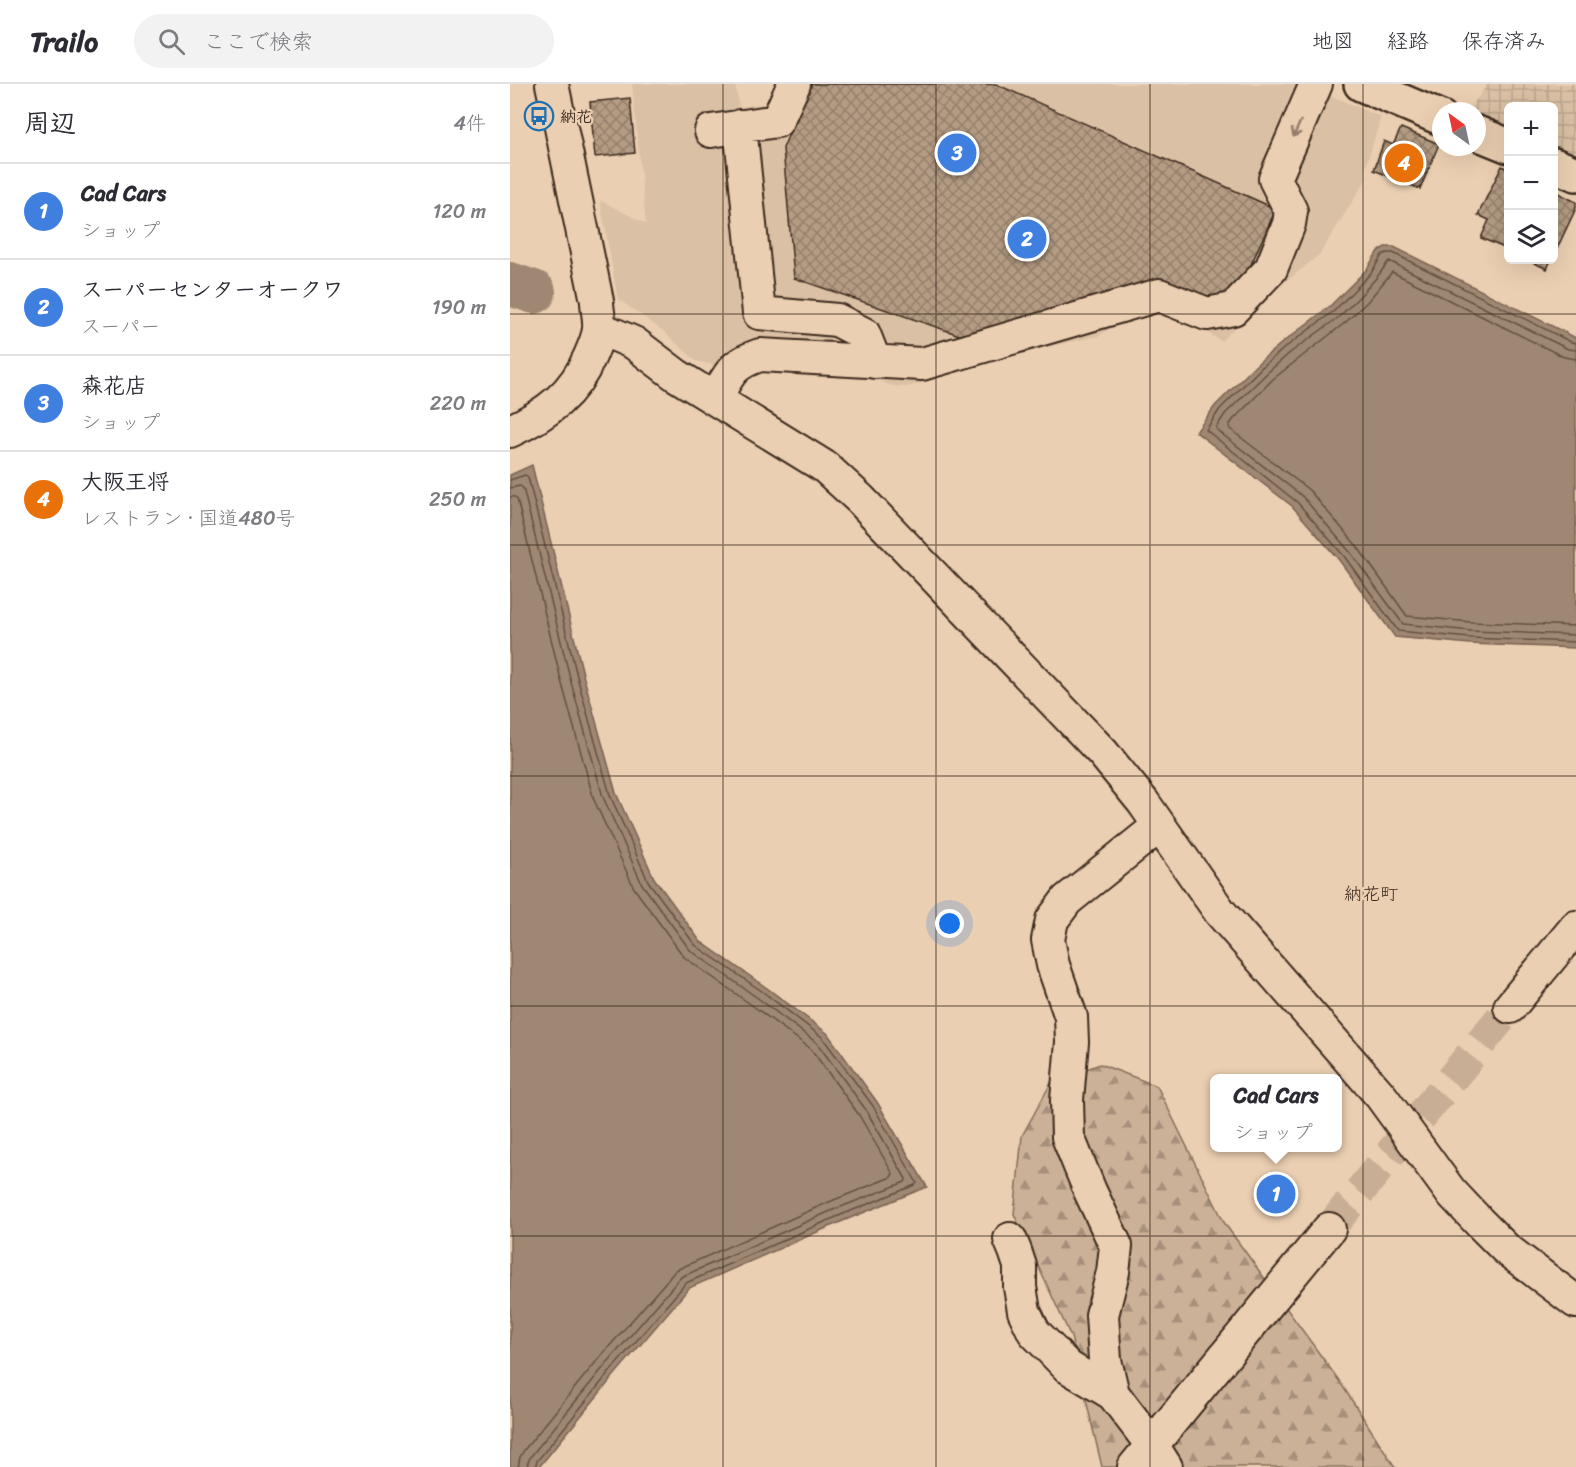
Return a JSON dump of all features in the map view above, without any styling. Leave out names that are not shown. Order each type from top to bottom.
[{"type":"highway","points":[[1361,84],[1432,114]]},
{"type":"highway","points":[[1486,137],[1504,144]]},
{"type":"highway","points":[[1558,167],[1576,174]]},
{"type":"street","points":[[510,431],[556,404],[575,385],[586,366],[599,328],[597,301],[552,84]]},
{"type":"street","points":[[794,84],[777,121],[726,129],[759,313],[837,320],[864,334],[875,362]]},
{"type":"street","points":[[715,399],[733,368],[743,361],[759,356],[922,364],[1159,295],[1207,314],[1233,309],[1271,269],[1289,224],[1291,211],[1275,179],[1316,84]]},
{"type":"street","points":[[599,328],[634,343],[675,375],[825,467],[860,499],[1103,753],[1143,802],[1220,912],[1381,1096],[1450,1191],[1506,1249],[1576,1302]]},
{"type":"street","points":[[1160,826],[1066,900],[1052,920],[1048,940],[1053,965],[1071,1017],[1072,1042],[1067,1100],[1068,1137],[1116,1246],[1113,1272],[1102,1315],[1105,1360],[1113,1394],[1150,1460],[1329,1229]]},
{"type":"street","points":[[1510,1007],[1576,927]]},
{"type":"street","points":[[1010,1239],[1020,1266],[1020,1287],[1024,1311],[1034,1332],[1068,1367],[1113,1394]]},
{"type":"shaded area","points":[[632,84],[735,84],[739,107],[774,102],[781,84],[1304,84],[1381,117],[1365,170],[1367,178],[1320,254],[1270,292],[1221,341],[1196,325],[1176,319],[1159,315],[1132,316],[1098,336],[982,361],[927,382],[906,387],[893,386],[874,379],[815,377],[718,366],[696,361],[662,330],[618,299],[600,200],[646,224]]},
{"type":"shaded area","points":[[1488,84],[1576,84],[1576,162],[1558,154],[1558,102],[1504,102],[1504,130],[1486,121],[1486,102],[1475,102]]},
{"type":"green space","points":[[1100,1064],[1157,1086],[1225,1224],[1340,1382],[1395,1467],[1102,1467],[1071,1337],[1014,1214],[1022,1136],[1052,1081]]},
{"type":"water","points":[[1385,247],[1394,247],[1576,338],[1576,648],[1470,644],[1395,637],[1339,560],[1292,506],[1196,432],[1215,406],[1258,363],[1330,306],[1367,269],[1378,251]]},
{"type":"water","points":[[532,465],[584,678],[616,793],[654,878],[700,941],[827,1033],[877,1102],[927,1187],[689,1288],[539,1467],[510,1467],[510,475]]},
{"type":"building","points":[[810,84],[996,84],[1276,209],[1249,269],[1229,296],[968,338],[794,278],[783,148]]},
{"type":"building","points":[[630,98],[635,153],[595,157],[590,102]]},
{"type":"building","points":[[1401,128],[1432,141],[1432,156],[1434,156],[1420,189],[1374,170],[1384,141],[1393,145]]},
{"type":"building","points":[[1502,166],[1504,167],[1504,248],[1481,238],[1489,220],[1478,215]]},
{"type":"building","points":[[1558,193],[1576,202],[1576,208],[1558,246]]},
{"type":"building","points":[[1536,264],[1549,264],[1547,269]]},
{"type":"waterway","points":[[510,284],[534,292]]},
{"type":"tunnel","points":[[1329,1229],[1510,1007]]},
{"type":"place","name":"納花","points":[[539,116]]},
{"type":"place","name":"森花店","points":[[957,153]]},
{"type":"place","name":"大阪王将","points":[[1404,163]]},
{"type":"place","name":"スーパーセンターオークワ","points":[[1027,239]]},
{"type":"place","name":"Cad Cars","points":[[1276,1194]]},
{"type":"district","name":"納花町","points":[[1371,894]]}]
